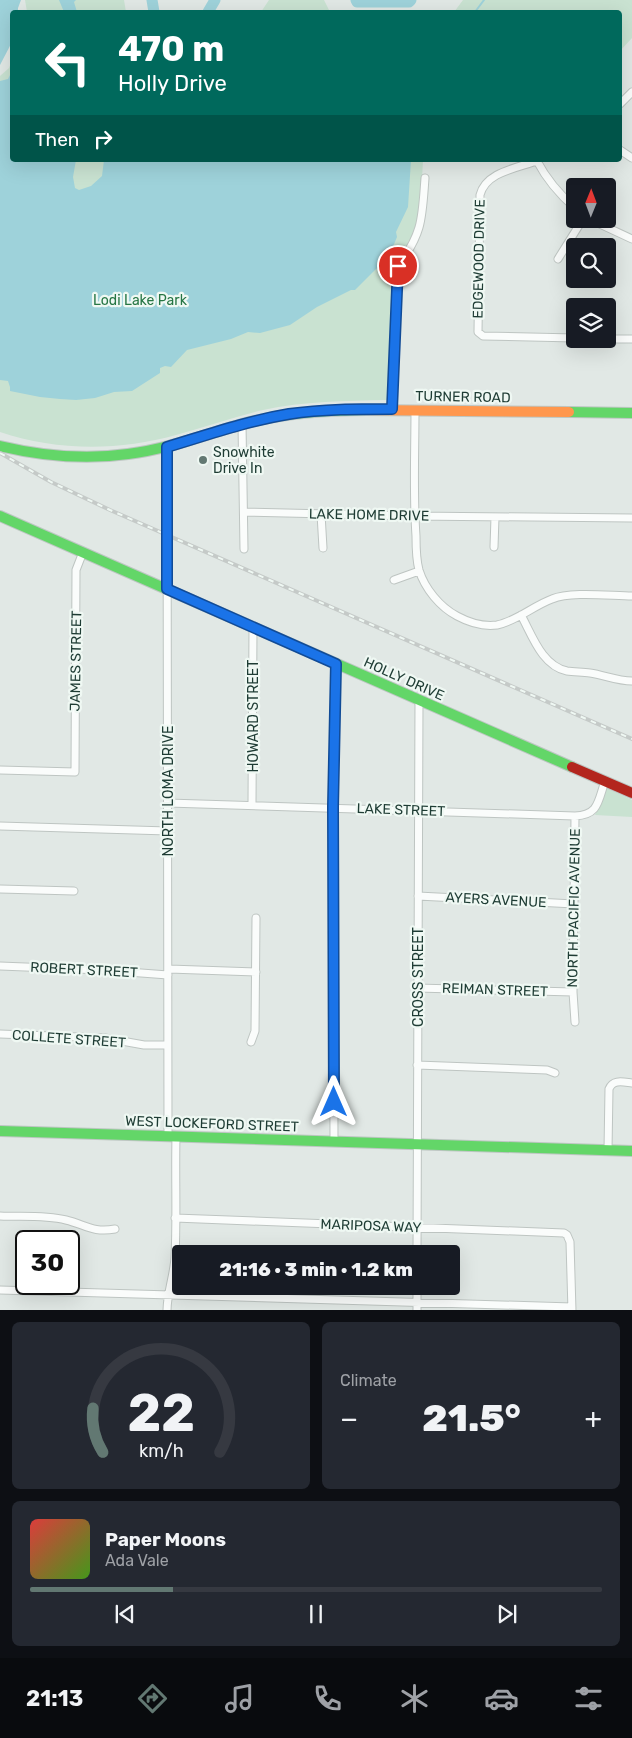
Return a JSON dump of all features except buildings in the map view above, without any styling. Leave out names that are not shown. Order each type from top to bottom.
[{"type":"street","points":[[622,102],[632,92]]},
{"type":"street","name":"EDGEWOOD DRIVE","points":[[533,162],[493,177],[482,186],[480,195],[479,335],[566,338]]},
{"type":"street","points":[[539,162],[550,184],[566,200]]},
{"type":"street","points":[[392,409],[398,266],[410,250],[419,231],[425,178]]},
{"type":"street","points":[[558,259],[577,228]]},
{"type":"street","points":[[608,228],[632,239]]},
{"type":"street","points":[[616,339],[632,339]]},
{"type":"street","name":"TURNER ROAD","points":[[0,446],[33,453],[84,456],[128,454],[167,447],[242,424],[276,416],[352,409],[632,413]]},
{"type":"street","points":[[415,410],[414,516],[417,561],[419,571],[432,594],[443,606],[468,622],[488,626],[499,624],[553,598],[562,596],[632,596]]},
{"type":"street","points":[[242,424],[244,549]]},
{"type":"street","name":"NORTH LOMA DRIVE","points":[[167,447],[167,1046],[175,1218],[174,1268],[167,1296],[167,1310]]},
{"type":"street","name":"LAKE HOME DRIVE","points":[[244,512],[632,518]]},
{"type":"street","points":[[321,514],[323,548]]},
{"type":"street","name":"HOLLY DRIVE","points":[[0,516],[632,793]]},
{"type":"street","points":[[494,517],[494,547]]},
{"type":"street","name":"JAMES STREET","points":[[0,770],[75,772],[76,570],[83,552]]},
{"type":"street","points":[[394,580],[419,571]]},
{"type":"street","points":[[521,615],[544,656],[558,668],[566,671],[592,673],[611,679],[632,681]]},
{"type":"street","name":"HOWARD STREET","points":[[252,806],[253,628]]},
{"type":"street","points":[[334,1141],[333,807],[336,664]]},
{"type":"street","name":"CROSS STREET","points":[[418,1245],[419,701]]},
{"type":"street","name":"NORTH PACIFIC AVENUE","points":[[575,1022],[573,992],[575,816],[588,814],[594,810],[605,781]]},
{"type":"street","name":"LAKE STREET","points":[[168,803],[575,816]]},
{"type":"street","points":[[0,826],[168,831]]},
{"type":"street","points":[[0,889],[74,891]]},
{"type":"street","name":"AYERS AVENUE","points":[[418,896],[574,904]]},
{"type":"street","points":[[250,1042],[255,1031],[256,918]]},
{"type":"street","name":"ROBERT STREET","points":[[0,966],[168,972],[256,972]]},
{"type":"street","name":"REIMAN STREET","points":[[417,988],[573,992]]},
{"type":"street","name":"COLLETE STREET","points":[[0,1034],[105,1038],[144,1045],[167,1046]]},
{"type":"street","points":[[417,1065],[547,1070],[555,1073]]},
{"type":"street","points":[[608,1150],[609,1090],[614,1082],[632,1083]]},
{"type":"street","name":"WEST LOCKEFORD STREET","points":[[0,1131],[632,1151]]},
{"type":"street","points":[[0,1216],[67,1220],[92,1230],[106,1231],[115,1229]]},
{"type":"street","name":"MARIPOSA WAY","points":[[175,1218],[564,1233],[570,1242],[572,1309]]},
{"type":"street","points":[[0,1290],[417,1307],[572,1309]]},
{"type":"green space","points":[[25,0],[124,0],[126,10],[27,10]]},
{"type":"green space","points":[[269,0],[324,0],[329,10],[262,10]]},
{"type":"green space","points":[[463,0],[632,0],[632,38],[622,49],[622,10],[456,10]]},
{"type":"green space","name":"Lodi Lake Park","points":[[10,65],[10,162],[423,162],[421,199],[416,230],[394,272],[388,400],[325,402],[278,407],[176,435],[132,444],[110,446],[65,446],[43,443],[0,432],[0,76]]},
{"type":"green space","points":[[606,788],[632,800],[632,817],[595,815]]},
{"type":"water","points":[[0,0],[21,0],[18,10],[10,10],[10,46],[0,65]]},
{"type":"water","points":[[59,0],[76,0],[74,2],[76,10],[63,10]]},
{"type":"water","name":"Lodi Lake Park","points":[[10,75],[10,162],[76,162],[73,177],[75,188],[79,190],[91,186],[102,176],[104,162],[411,162],[408,207],[396,232],[397,237],[389,256],[355,290],[351,290],[317,307],[290,325],[260,333],[248,332],[231,339],[187,350],[171,367],[165,366],[160,368],[160,373],[132,391],[114,392],[95,398],[76,400],[40,397],[10,391],[8,381],[0,380],[0,81],[8,79]]},
{"type":"waterway","points":[[152,0],[154,10]]},
{"type":"waterway","points":[[209,10],[215,0]]},
{"type":"waterway","points":[[356,0],[357,2],[409,2],[411,0]]},
{"type":"waterway","points":[[476,10],[484,0]]},
{"type":"railway","points":[[0,453],[51,482],[110,510],[632,739]]},
{"type":"traffic: fast","points":[[0,446],[64,456],[112,456],[157,449],[273,417],[367,410]]},
{"type":"traffic: fast","points":[[569,412],[632,413]]},
{"type":"traffic: fast","points":[[0,516],[572,767]]},
{"type":"traffic: fast","points":[[0,1131],[632,1151]]},
{"type":"traffic: slow","points":[[367,410],[569,412]]},
{"type":"traffic: jam","points":[[572,767],[632,793]]},
{"type":"place","name":"Snowhite Drive In","points":[[203,460]]},
{"type":"route","points":[[334,1102],[333,807],[336,664],[167,589],[167,447],[242,424],[291,414],[337,410],[392,409],[398,266]]}]
